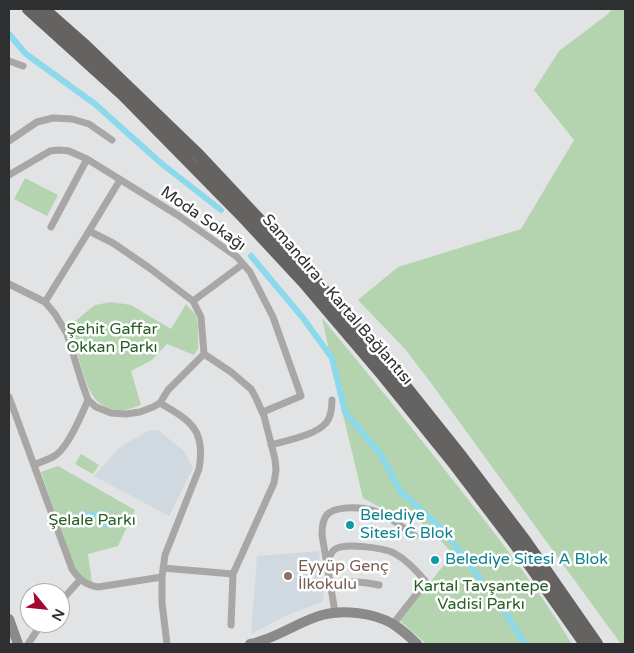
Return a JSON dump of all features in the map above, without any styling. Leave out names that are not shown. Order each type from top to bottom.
[{"type":"highway","name":"Samandıra - Kartal Bağlantısı","points":[[28,9],[123,95],[241,215],[306,285],[456,465],[515,544],[585,644]]},
{"type":"highway","name":"Samandıra - Kartal Bağlantısı","points":[[44,9],[86,46],[199,156],[304,267],[395,373],[462,457],[524,539],[597,644]]},
{"type":"street","points":[[9,62],[23,66]]},
{"type":"street","points":[[9,141],[37,122],[53,118],[72,119],[88,124],[112,140]]},
{"type":"street","name":"Moda Sokağı","points":[[9,175],[50,151],[69,151],[87,159],[179,216],[244,264],[273,317],[301,396],[262,412]]},
{"type":"street","points":[[51,227],[87,159]]},
{"type":"street","points":[[45,302],[120,180]]},
{"type":"street","points":[[9,284],[45,302],[55,314],[67,334],[88,400],[96,407],[111,413],[126,414],[140,412],[160,403],[168,390],[204,354],[201,317],[194,301],[112,243],[89,231]]},
{"type":"street","points":[[194,301],[244,264]]},
{"type":"street","points":[[204,354],[251,389],[262,412],[275,459],[274,483],[233,574],[231,625]]},
{"type":"street","points":[[9,397],[72,568],[80,580],[90,586],[98,587],[162,577]]},
{"type":"street","points":[[34,465],[55,456],[63,448],[88,400]]},
{"type":"street","points":[[272,446],[312,433],[326,423],[330,416],[332,400]]},
{"type":"street","points":[[160,403],[191,424],[200,440],[202,454],[199,469],[165,555],[162,577],[167,644]]},
{"type":"street","points":[[335,612],[322,535],[322,524],[331,511],[340,508],[373,510],[393,520],[415,536]]},
{"type":"street","points":[[327,564],[334,549],[343,546],[383,549],[394,553],[410,564],[426,582],[393,624]]},
{"type":"street","points":[[163,568],[233,574]]},
{"type":"street","points":[[70,591],[80,580]]},
{"type":"street","points":[[331,585],[350,582],[379,585]]},
{"type":"street","points":[[250,644],[268,639],[321,615],[335,612],[350,612],[364,614],[393,624],[417,644]]},
{"type":"street","points":[[9,619],[18,644]]},
{"type":"street","points":[[28,644],[35,633]]},
{"type":"shaded area","points":[[158,430],[184,451],[193,468],[169,516],[94,476],[120,447],[148,431]]},
{"type":"shaded area","name":"Eyyüp Genç İlkokulu","points":[[319,551],[324,597],[322,602],[285,616],[251,634],[257,556]]},
{"type":"green space","points":[[612,9],[625,9],[625,644],[621,644],[405,349],[358,300],[398,267],[521,229],[574,140],[534,90],[559,51]]},
{"type":"green space","points":[[25,178],[58,195],[47,216],[14,199]]},
{"type":"green space","name":"Şehit Gaffar Okkan Parkı","points":[[111,302],[131,305],[171,329],[186,304],[196,315],[198,326],[198,349],[194,355],[167,344],[152,360],[131,371],[141,405],[124,410],[104,406],[93,396],[85,380],[68,327],[95,305]]},
{"type":"green space","name":"Kartal Tavşantepe Vadisi Parkı","points":[[322,318],[502,543],[531,582],[572,644],[425,644],[399,620],[453,554],[404,508],[394,515],[363,498]]},
{"type":"green space","points":[[81,454],[99,465],[93,474],[75,464]]},
{"type":"green space","name":"Şelale Parkı","points":[[58,466],[135,510],[118,546],[88,554],[92,583],[84,579],[76,571],[41,472]]},
{"type":"water","points":[[81,509],[87,513],[105,510],[112,522],[110,529],[104,527],[103,517],[84,520],[77,515]]},
{"type":"waterway","points":[[9,34],[26,54],[95,104],[162,164],[221,210]]},
{"type":"waterway","points":[[251,256],[303,318],[332,358],[345,412],[381,455],[400,491],[444,531],[505,612],[525,644]]},
{"type":"place","name":"Belediye Sitesi C Blok","points":[[350,525]]},
{"type":"place","name":"Belediye Sitesi A Blok","points":[[435,560]]},
{"type":"place","name":"Eyyüp Genç İlkokulu","points":[[288,576]]}]
